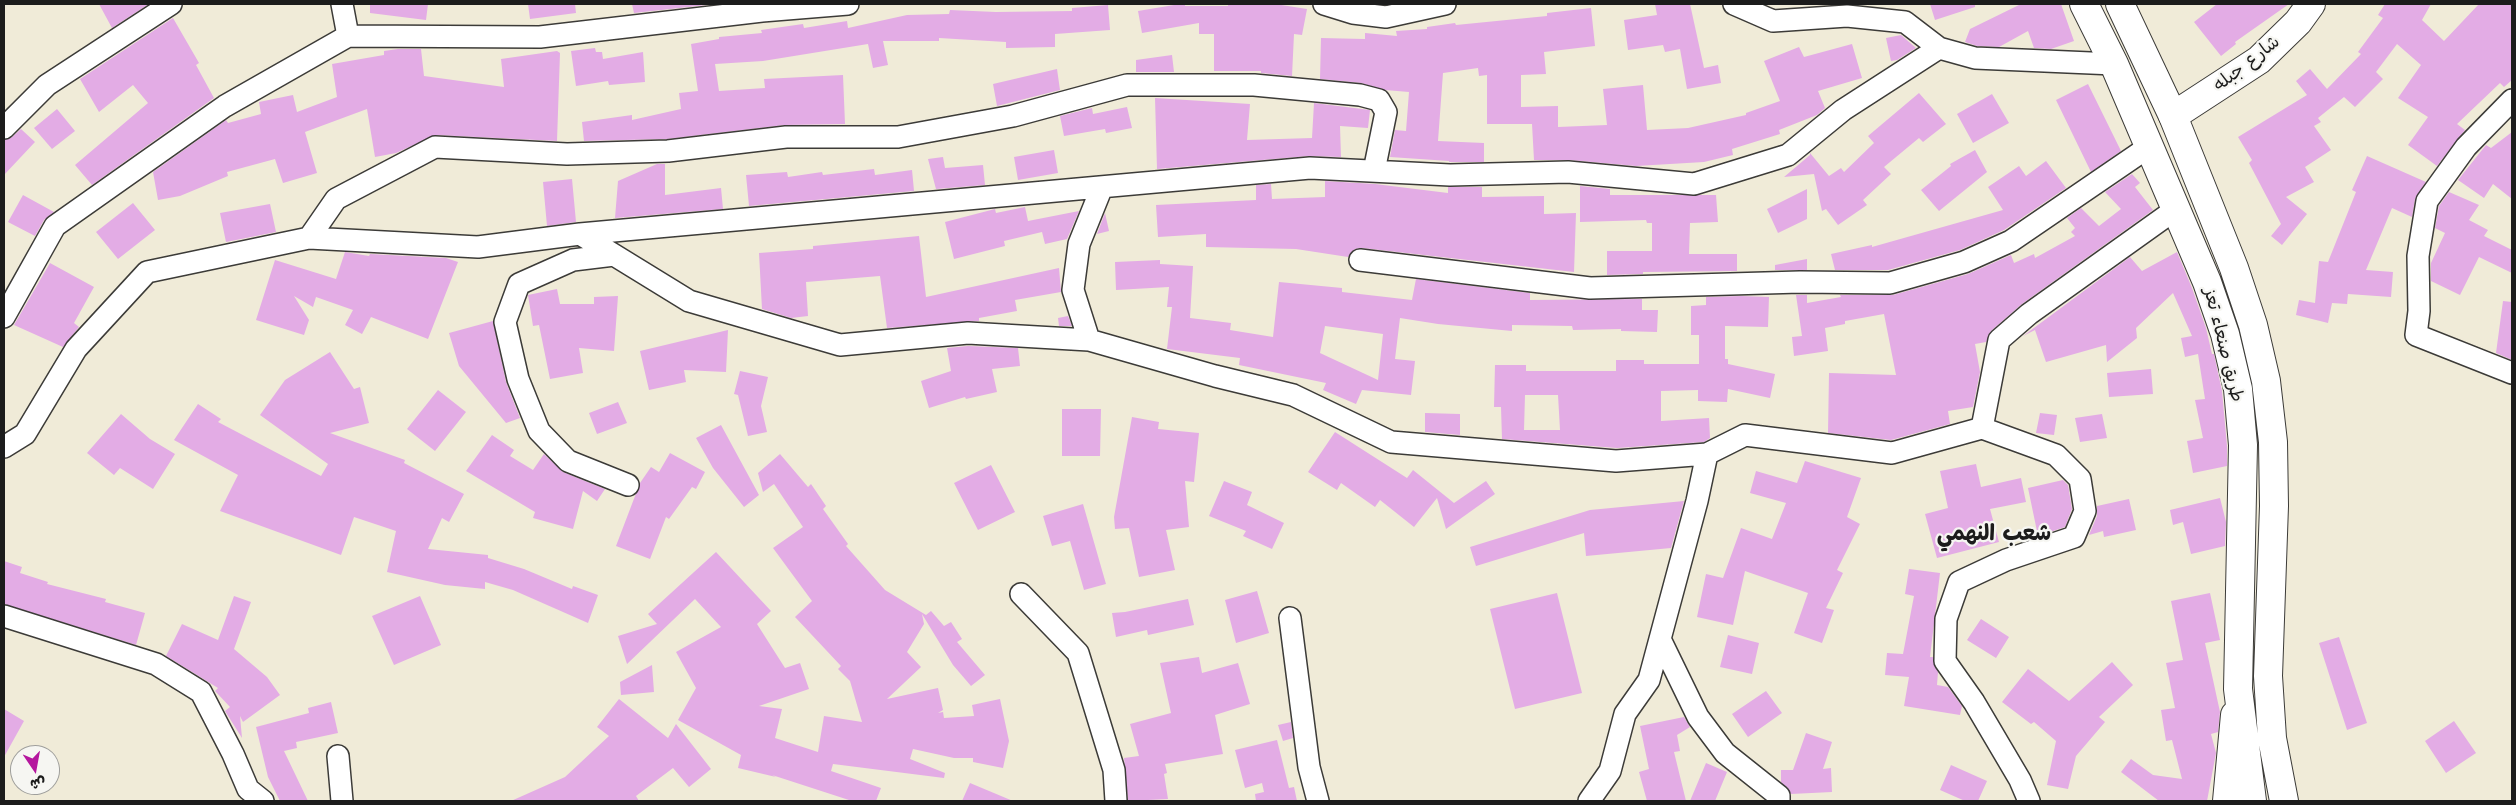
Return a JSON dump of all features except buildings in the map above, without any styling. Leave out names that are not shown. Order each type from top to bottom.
[{"type":"main road","name":"طريق صنعاء تعز","points":[[2084,4],[2114,64],[2208,282],[2225,334],[2238,389],[2243,454],[2238,689],[2252,801]]},
{"type":"main road","name":"طريق صنعاء تعز","points":[[2120,4],[2173,116],[2234,268],[2253,325],[2266,382],[2273,442],[2274,506],[2268,676],[2272,738],[2284,801]]},
{"type":"main road","name":"شارع جبله","points":[[2173,116],[2259,60],[2298,22],[2311,4]]},
{"type":"main road","points":[[2227,801],[2238,689]]},
{"type":"street","points":[[4,128],[47,85],[171,4]]},
{"type":"street","points":[[342,4],[348,36]]},
{"type":"street","points":[[4,317],[55,226],[225,106],[348,36],[540,37],[762,7],[848,4]]},
{"type":"street","points":[[1324,4],[1353,13],[1386,17],[1445,4]]},
{"type":"street","points":[[1734,4],[1773,21],[1900,13],[1939,48],[1975,58],[2114,64]]},
{"type":"street","points":[[4,447],[25,434],[76,349],[147,272],[309,238],[478,246],[580,234],[1310,168],[1450,175],[1568,172],[1694,184],[1788,155],[1843,110],[1939,48]]},
{"type":"street","points":[[309,238],[336,199],[435,147],[566,154],[668,151],[786,137],[898,137],[1013,116],[1127,84],[1254,85],[1360,95],[1379,100],[1386,112],[1374,171]]},
{"type":"street","points":[[2512,100],[2466,147],[2427,201],[2418,256],[2419,311],[2416,335],[2512,374]]},
{"type":"street","points":[[1360,260],[1590,288],[1800,282],[1890,282],[1964,262],[2012,241],[2150,146]]},
{"type":"street","points":[[1088,340],[1073,290],[1079,244],[1102,187]]},
{"type":"street","points":[[1982,428],[1999,340],[2029,314],[2176,209]]},
{"type":"street","points":[[580,234],[689,301],[840,345],[968,333],[1088,340],[1215,376],[1293,395],[1391,442],[1616,461],[1706,454],[1745,435],[1892,453],[1982,428],[2056,455],[2080,479],[2085,511],[2074,537],[2006,560],[1959,582],[1946,619],[1945,661],[1974,702],[2020,780],[2029,801]]},
{"type":"street","points":[[614,255],[573,260],[519,284],[505,322],[518,379],[539,431],[568,461],[628,485]]},
{"type":"street","points":[[1588,801],[1610,771],[1625,714],[1649,680],[1697,501],[1706,454]]},
{"type":"street","points":[[1021,594],[1078,653],[1114,770],[1116,801]]},
{"type":"street","points":[[4,616],[156,664],[201,692],[248,788],[263,801]]},
{"type":"street","points":[[1290,618],[1309,767],[1318,801]]},
{"type":"street","points":[[1660,639],[1698,717],[1725,753],[1779,796],[1779,801]]},
{"type":"street","points":[[338,756],[342,801]]},
{"type":"district","name":"شعب النهمي","points":[[1994,534]]}]
